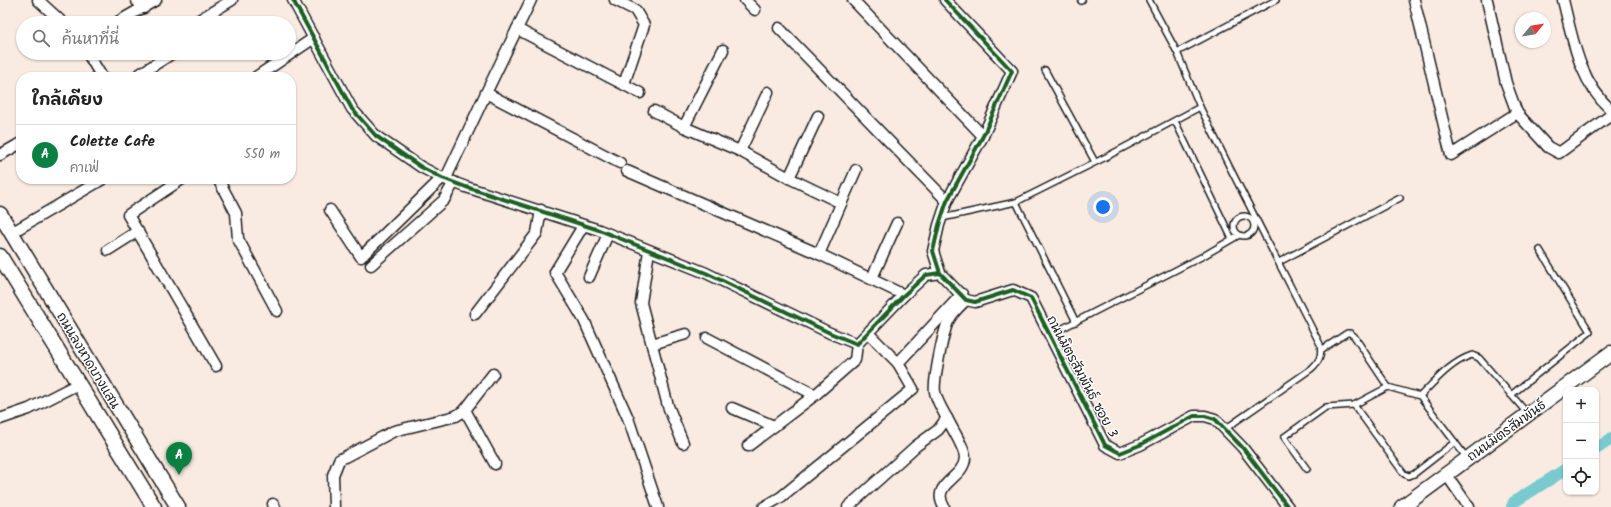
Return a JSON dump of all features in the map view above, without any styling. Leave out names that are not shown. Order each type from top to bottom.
[{"type":"main road","name":"ถนนลงหาดบางแสน","points":[[0,214],[178,507]]},
{"type":"main road","name":"ถนนลงหาดบางแสน","points":[[0,256],[154,507]]},
{"type":"main road","name":"ถนนมิตรสัมพันธ์","points":[[1402,507],[1611,353]]},
{"type":"street","points":[[38,0],[55,16]]},
{"type":"street","points":[[136,0],[144,8]]},
{"type":"street","points":[[129,16],[156,0]]},
{"type":"street","points":[[206,16],[232,0]]},
{"type":"street","points":[[293,0],[352,109],[376,136],[421,167],[466,187],[542,210],[608,234],[706,273],[830,333],[857,344]]},
{"type":"street","points":[[370,265],[444,200],[447,179],[486,93],[531,0]]},
{"type":"street","points":[[615,0],[635,10],[644,25],[624,84]]},
{"type":"street","points":[[745,0],[755,10]]},
{"type":"street","points":[[853,0],[983,136]]},
{"type":"street","points":[[945,0],[1012,71],[983,136],[947,202],[932,251],[940,273],[964,297]]},
{"type":"street","points":[[1414,0],[1451,155],[1517,113]]},
{"type":"street","points":[[1486,0],[1506,83],[1517,113],[1548,146],[1559,153],[1611,115]]},
{"type":"street","points":[[1563,0],[1576,53],[1584,75],[1600,100],[1611,110]]},
{"type":"street","points":[[779,28],[947,202]]},
{"type":"street","points":[[517,29],[640,93]]},
{"type":"street","points":[[296,50],[314,38]]},
{"type":"street","points":[[684,127],[723,50]]},
{"type":"street","points":[[92,60],[99,72]]},
{"type":"street","points":[[143,72],[162,60]]},
{"type":"street","points":[[263,72],[281,60]]},
{"type":"street","points":[[740,151],[768,92]]},
{"type":"street","points":[[486,93],[624,167],[872,278],[904,295]]},
{"type":"street","points":[[654,112],[684,127],[740,151],[789,178],[842,203]]},
{"type":"street","points":[[789,178],[818,116]]},
{"type":"street","points":[[0,155],[16,146]]},
{"type":"street","points":[[819,254],[856,170]]},
{"type":"street","points":[[330,210],[361,257],[447,179]]},
{"type":"street","points":[[11,233],[94,184]]},
{"type":"street","points":[[174,184],[128,215],[216,366]]},
{"type":"street","points":[[221,184],[236,213],[238,239],[277,312]]},
{"type":"street","points":[[475,314],[537,233],[542,210]]},
{"type":"street","points":[[872,278],[897,223]]},
{"type":"street","points":[[583,226],[555,272],[584,320],[628,418],[658,507]]},
{"type":"street","points":[[108,250],[138,231]]},
{"type":"street","points":[[589,277],[608,234]]},
{"type":"street","points":[[649,251],[641,302],[668,406],[684,443]]},
{"type":"street","points":[[748,446],[815,395],[855,360],[857,344],[904,295],[926,275],[940,273]]},
{"type":"street","name":"ถนนมิตรสัมพันธ์ ซอย 3","points":[[964,297],[974,302],[1013,290],[1031,298],[1106,445],[1120,453],[1140,445],[1194,416],[1205,416],[1215,419],[1225,428],[1261,470],[1288,507]]},
{"type":"street","points":[[898,363],[964,297]]},
{"type":"street","points":[[944,507],[941,491],[944,486],[960,471],[965,459],[962,448],[946,418],[935,391],[935,374],[949,318],[964,297]]},
{"type":"street","points":[[764,507],[781,497],[913,389],[898,363],[868,333]]},
{"type":"street","points":[[652,344],[686,334]]},
{"type":"street","points":[[707,338],[815,395]]},
{"type":"street","points":[[334,507],[333,475],[339,460],[394,431],[456,416],[465,410],[493,374]]},
{"type":"street","points":[[0,419],[29,409],[78,384]]},
{"type":"street","points":[[732,408],[774,426]]},
{"type":"street","points":[[465,410],[494,464]]},
{"type":"street","points":[[848,507],[916,446],[938,430],[946,418]]},
{"type":"street","points":[[1446,474],[1469,507]]},
{"type":"lane","points":[[1149,0],[1177,52],[1200,107],[1250,208],[1320,344],[1321,350],[1318,362],[1311,369],[1225,428]]},
{"type":"lane","points":[[1177,52],[1276,0]]},
{"type":"lane","points":[[1045,70],[1095,162]]},
{"type":"lane","points":[[941,218],[1016,202],[1200,107]]},
{"type":"lane","points":[[1175,121],[1232,239]]},
{"type":"lane","points":[[1279,262],[1400,198]]},
{"type":"lane","points":[[1016,202],[1076,322]]},
{"type":"lane","points":[[1244,217],[1250,208]]},
{"type":"lane","points":[[1061,330],[1205,255],[1239,235],[1248,236],[1253,231],[1253,221],[1248,217],[1239,218],[1235,223],[1235,230],[1239,235]]},
{"type":"lane","points":[[1253,231],[1264,234]]},
{"type":"lane","points":[[1512,395],[1590,332],[1540,250]]},
{"type":"lane","points":[[1321,350],[1347,333],[1350,333],[1354,336],[1388,387],[1420,396],[1467,458]]},
{"type":"lane","points":[[1420,396],[1452,365],[1461,359],[1472,355],[1479,358],[1528,414]]},
{"type":"lane","points":[[1307,469],[1284,437],[1326,407],[1354,405],[1388,387]]},
{"type":"lane","points":[[1354,405],[1404,474],[1409,476],[1414,474],[1455,442]]},
{"type":"waterway","points":[[1599,447],[1611,439]]},
{"type":"waterway","points":[[1512,507],[1514,502],[1563,471]]},
{"type":"cycle path","points":[[293,0],[352,109],[376,136],[421,167],[442,178],[599,230],[706,273],[830,333],[857,344],[904,295],[926,275],[940,273]]},
{"type":"cycle path","points":[[945,0],[1012,71],[983,136],[947,201],[939,225],[933,251],[940,273],[966,300],[975,302],[1013,290],[1031,298],[1105,445],[1120,453],[1140,445],[1194,416],[1205,416],[1215,419],[1242,447],[1288,507]]},
{"type":"place","name":"Colette Cafe","points":[[179,475]]}]
